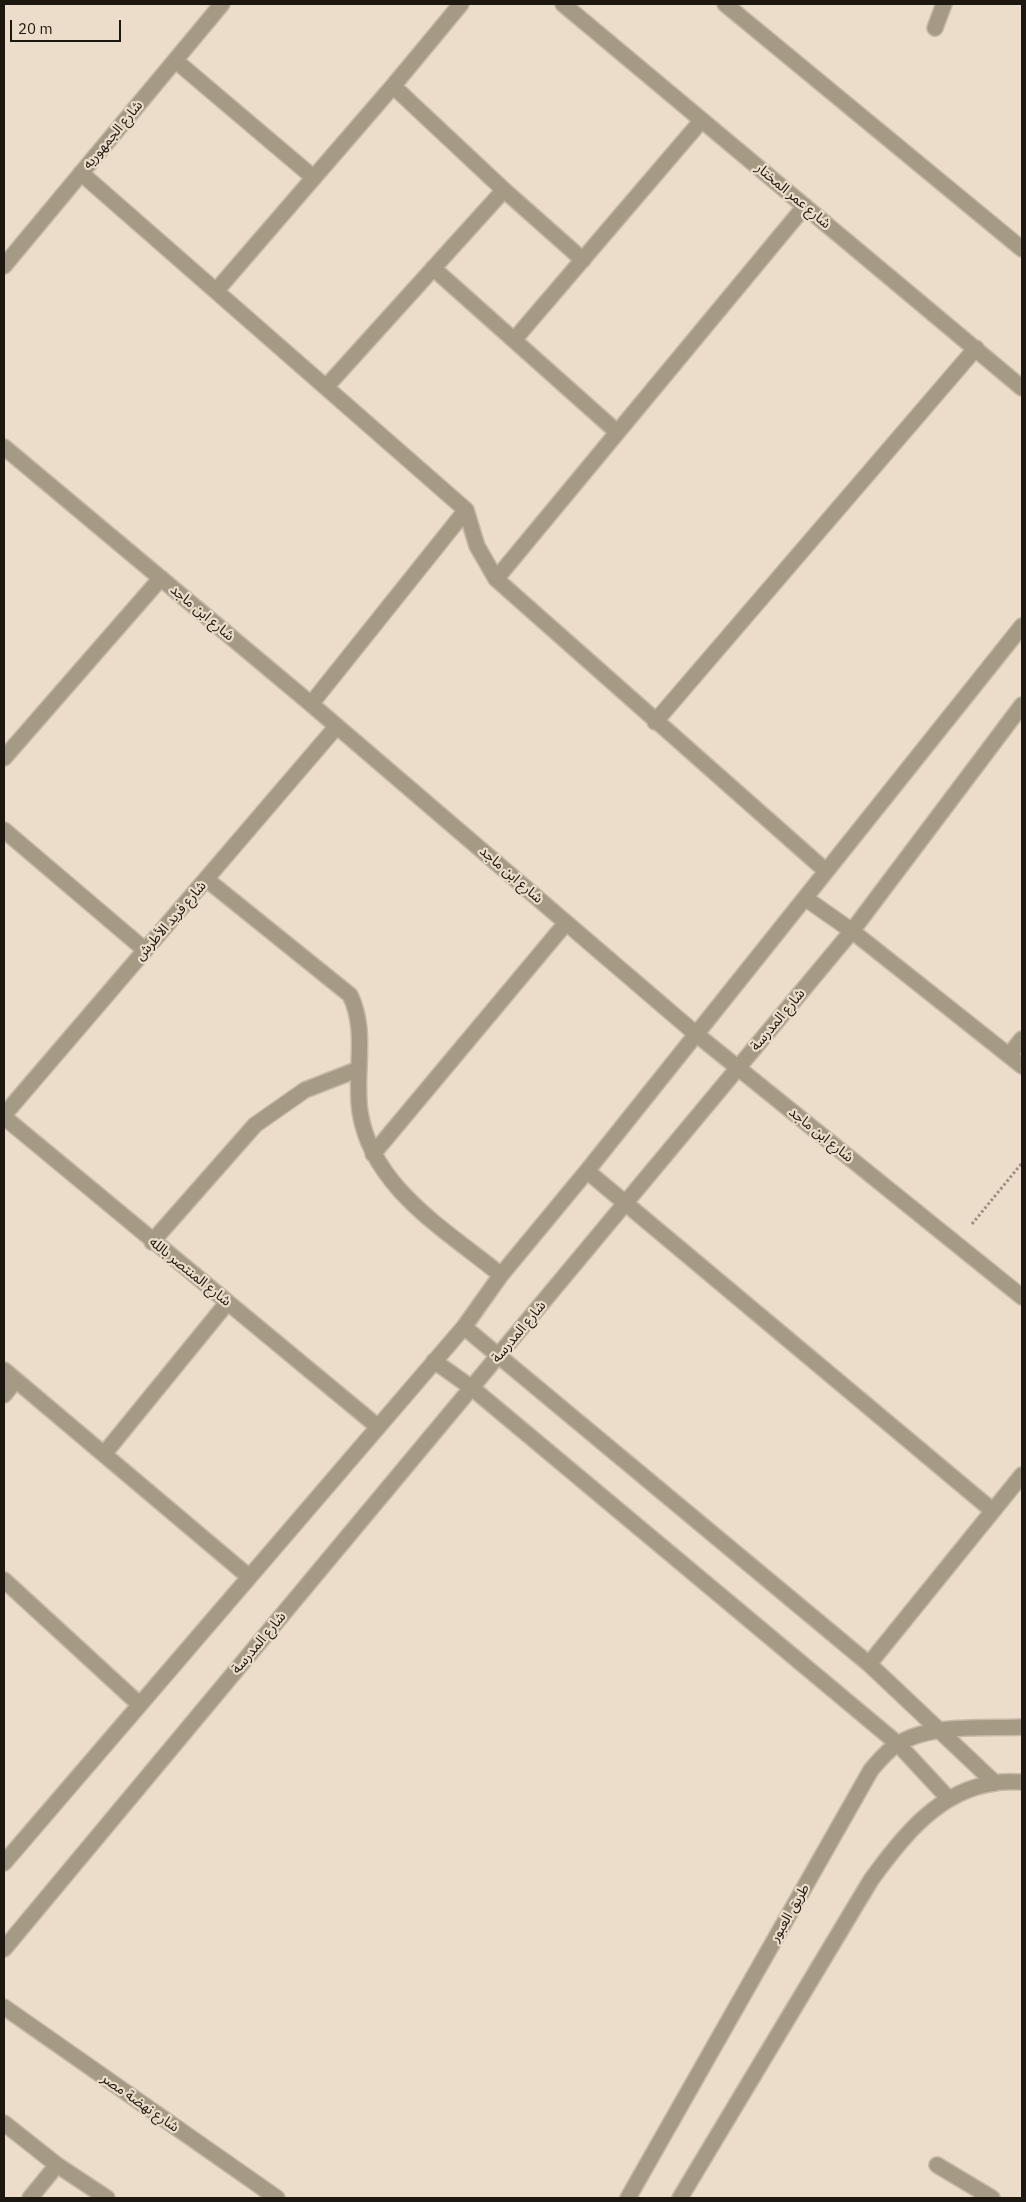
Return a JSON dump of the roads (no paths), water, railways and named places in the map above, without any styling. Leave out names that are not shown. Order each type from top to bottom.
[{"type":"street","name":"شارع الجمهوريه","points":[[4,266],[222,4]]},
{"type":"street","points":[[216,291],[393,86],[461,4]]},
{"type":"street","name":"شارع عمر المختار","points":[[563,4],[1022,388]]},
{"type":"street","points":[[725,4],[1022,249]]},
{"type":"street","points":[[935,28],[944,4]]},
{"type":"street","points":[[176,61],[314,178]]},
{"type":"street","points":[[393,86],[504,190],[583,260]]},
{"type":"street","points":[[514,340],[702,120]]},
{"type":"street","points":[[81,173],[466,510],[477,546],[496,579],[655,722],[826,871]]},
{"type":"street","points":[[326,387],[504,190]]},
{"type":"street","points":[[496,579],[804,206]]},
{"type":"street","points":[[433,268],[617,432]]},
{"type":"street","points":[[655,722],[976,348]]},
{"type":"street","name":"شارع ابن ماجد","points":[[4,447],[338,726],[696,1034],[1022,1297]]},
{"type":"street","points":[[311,704],[466,510]]},
{"type":"street","points":[[4,758],[161,578]]},
{"type":"street","points":[[4,1863],[138,1704],[464,1327],[501,1275],[587,1171],[1022,626]]},
{"type":"street","name":"شارع المدرسة","points":[[4,1949],[852,932],[1022,705]]},
{"type":"street","name":"شارع فريد الأطرش","points":[[4,1116],[338,726]]},
{"type":"street","points":[[4,830],[145,950]]},
{"type":"street","points":[[206,879],[350,995],[357,1009],[360,1034],[360,1112],[373,1154],[389,1179],[411,1202],[501,1275]]},
{"type":"street","points":[[805,898],[852,932],[1022,1066]]},
{"type":"street","points":[[373,1154],[566,923]]},
{"type":"street","points":[[1009,1055],[1022,1038]]},
{"type":"street","points":[[152,1242],[255,1125],[305,1090],[359,1069]]},
{"type":"street","name":"شارع المنتصر بالله","points":[[4,1116],[152,1242],[377,1426]]},
{"type":"street","points":[[587,1171],[993,1511]]},
{"type":"street","points":[[104,1454],[226,1303]]},
{"type":"street","points":[[464,1327],[869,1664],[995,1783]]},
{"type":"street","points":[[434,1361],[472,1388],[898,1744],[949,1799]]},
{"type":"street","points":[[4,1370],[248,1576]]},
{"type":"street","points":[[4,1395],[16,1380]]},
{"type":"street","points":[[869,1664],[1022,1475]]},
{"type":"street","points":[[6,1587],[138,1704]]},
{"type":"street","name":"طريق العبور","points":[[628,2198],[871,1770],[898,1744],[913,1736],[940,1730],[1022,1727]]},
{"type":"street","points":[[680,2198],[871,1880],[901,1841],[920,1821],[949,1799],[995,1783],[1022,1782]]},
{"type":"street","name":"شارع نهضة مصر","points":[[4,2007],[277,2198]]},
{"type":"street","points":[[4,2123],[57,2165],[107,2198]]},
{"type":"street","points":[[30,2198],[57,2165]]},
{"type":"street","points":[[937,2166],[992,2198]]}]
